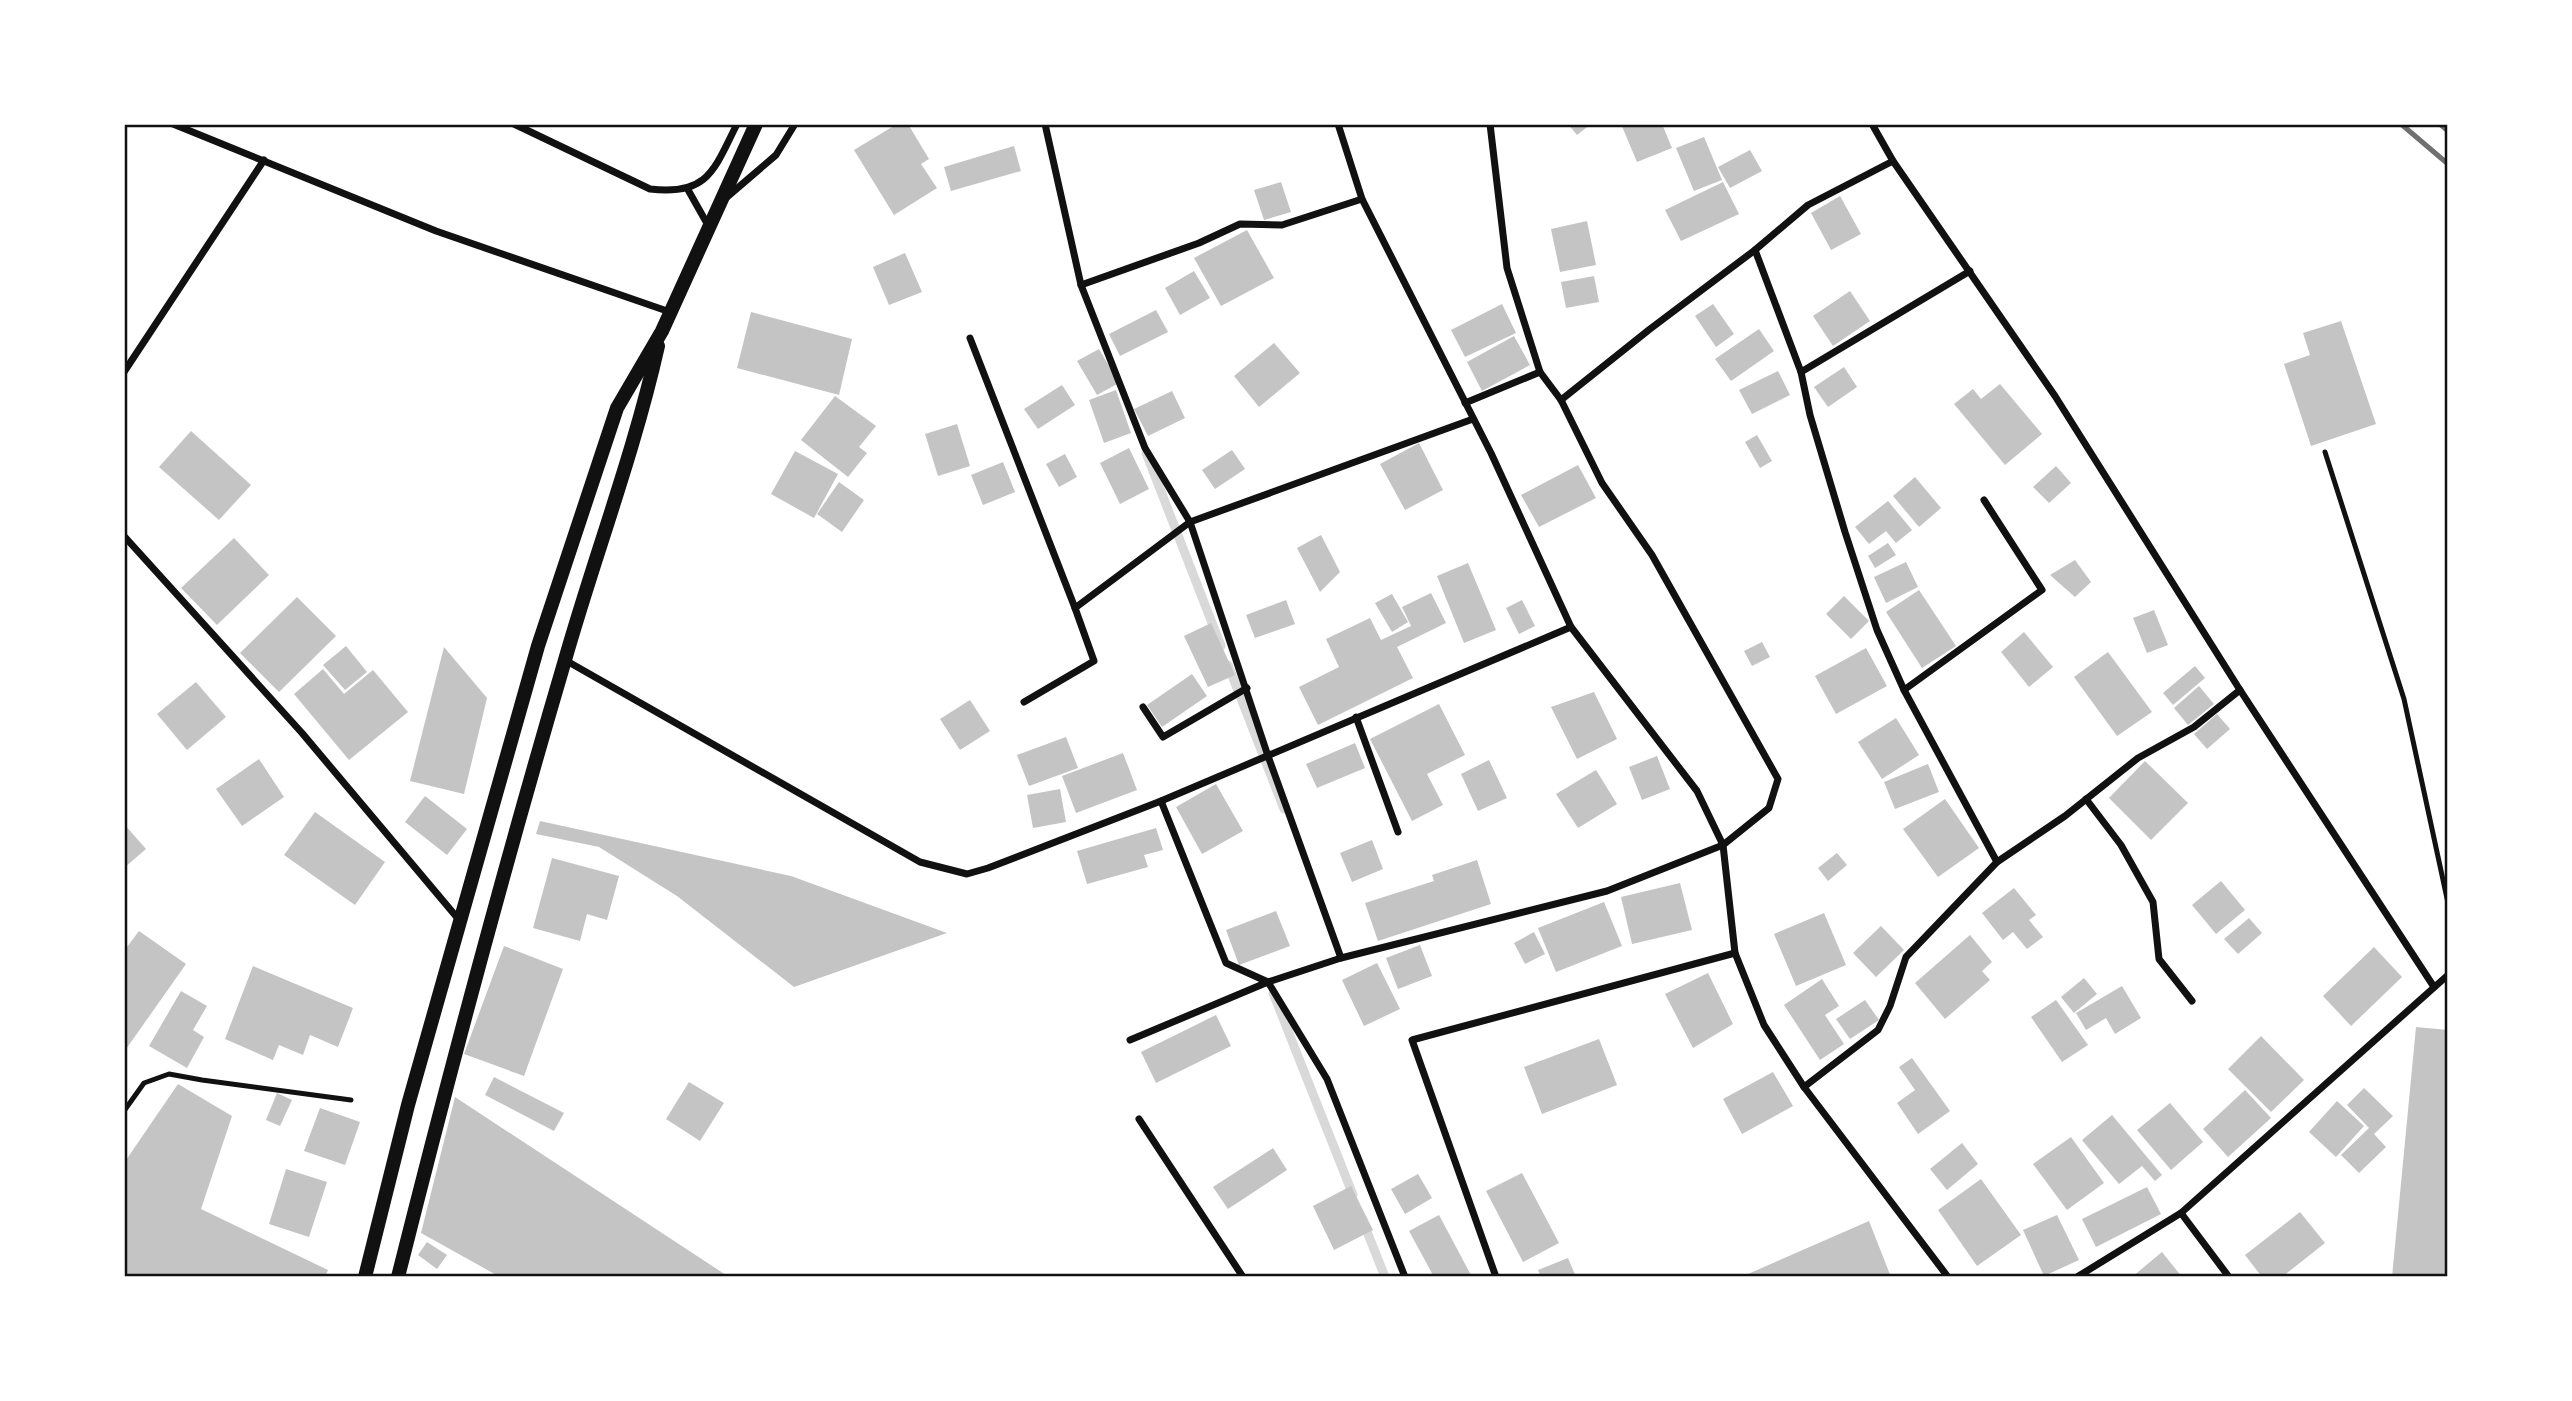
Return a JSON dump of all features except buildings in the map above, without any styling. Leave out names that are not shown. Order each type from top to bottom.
[{"type":"main road","points":[[365,1277],[408,1105],[538,646],[617,408],[662,331],[756,124]]},
{"type":"main road","points":[[398,1277],[440,1112],[565,660],[643,416],[662,331]]},
{"type":"street","points":[[173,124],[436,231],[670,312]]},
{"type":"street","points":[[514,124],[650,188],[673,191],[699,184],[716,166],[737,124]]},
{"type":"street","points":[[719,204],[776,155],[795,124]]},
{"type":"street","points":[[1045,124],[1081,285],[1145,448],[1189,522],[1268,756],[1341,958]]},
{"type":"street","points":[[1338,124],[1362,199],[1474,419],[1571,627],[1697,791],[1723,845],[1735,953],[1764,1025],[1804,1087],[1948,1277]]},
{"type":"street","points":[[1130,1040],[1268,982],[1341,958],[1607,891],[1723,845],[1769,807],[1777,779],[1652,555],[1602,482],[1561,400],[1540,372],[1507,268],[1490,124]]},
{"type":"street","points":[[1872,124],[1893,161],[2056,396],[2240,690],[2434,987]]},
{"type":"street","points":[[124,372],[264,160]]},
{"type":"street","points":[[1561,400],[1755,250],[1808,205],[1893,161]]},
{"type":"street","points":[[687,188],[710,228]]},
{"type":"street","points":[[1081,285],[1199,243],[1240,224],[1282,225],[1362,199]]},
{"type":"street","points":[[1755,250],[1801,372],[1814,428],[1877,630],[1904,690],[1997,862]]},
{"type":"street","points":[[1801,372],[1969,271]]},
{"type":"street","points":[[970,338],[1094,661],[1024,702]]},
{"type":"street","points":[[1465,403],[1540,372]]},
{"type":"street","points":[[1075,608],[1189,522],[1474,419]]},
{"type":"street","points":[[1904,690],[2042,590],[1984,500]]},
{"type":"street","points":[[124,536],[302,733],[461,921]]},
{"type":"street","points":[[565,660],[920,862],[967,874],[1161,801],[1571,627]]},
{"type":"street","points":[[1143,707],[1163,737],[1247,688]]},
{"type":"street","points":[[1804,1087],[1878,1030],[1890,1006],[1906,957],[1997,862],[2087,799],[2138,758],[2194,727],[2240,690]]},
{"type":"street","points":[[1356,717],[1398,832]]},
{"type":"street","points":[[2087,799],[2121,845],[2153,902],[2159,959],[2192,1001]]},
{"type":"street","points":[[1161,801],[1226,963],[1268,982],[1327,1079],[1405,1277]]},
{"type":"street","points":[[1496,1277],[1412,1040],[1735,953]]},
{"type":"street","points":[[2077,1277],[2181,1213],[2448,975]]},
{"type":"street","points":[[1139,1119],[1243,1277]]},
{"type":"street","points":[[2181,1213],[2229,1277]]},
{"type":"lane","points":[[2325,452],[2404,699],[2448,903]]},
{"type":"lane","points":[[124,1111],[144,1083],[169,1074],[351,1100]]},
{"type":"waterway","points":[[1146,453],[1221,646]]},
{"type":"waterway","points":[[1228,665],[1284,809]]},
{"type":"waterway","points":[[1273,993],[1353,1195]]},
{"type":"waterway","points":[[1364,1224],[1385,1277]]},
{"type":"railway","points":[[2401,124],[2448,164]]},
{"type":"railway","points":[[2440,124],[2448,131]]}]
